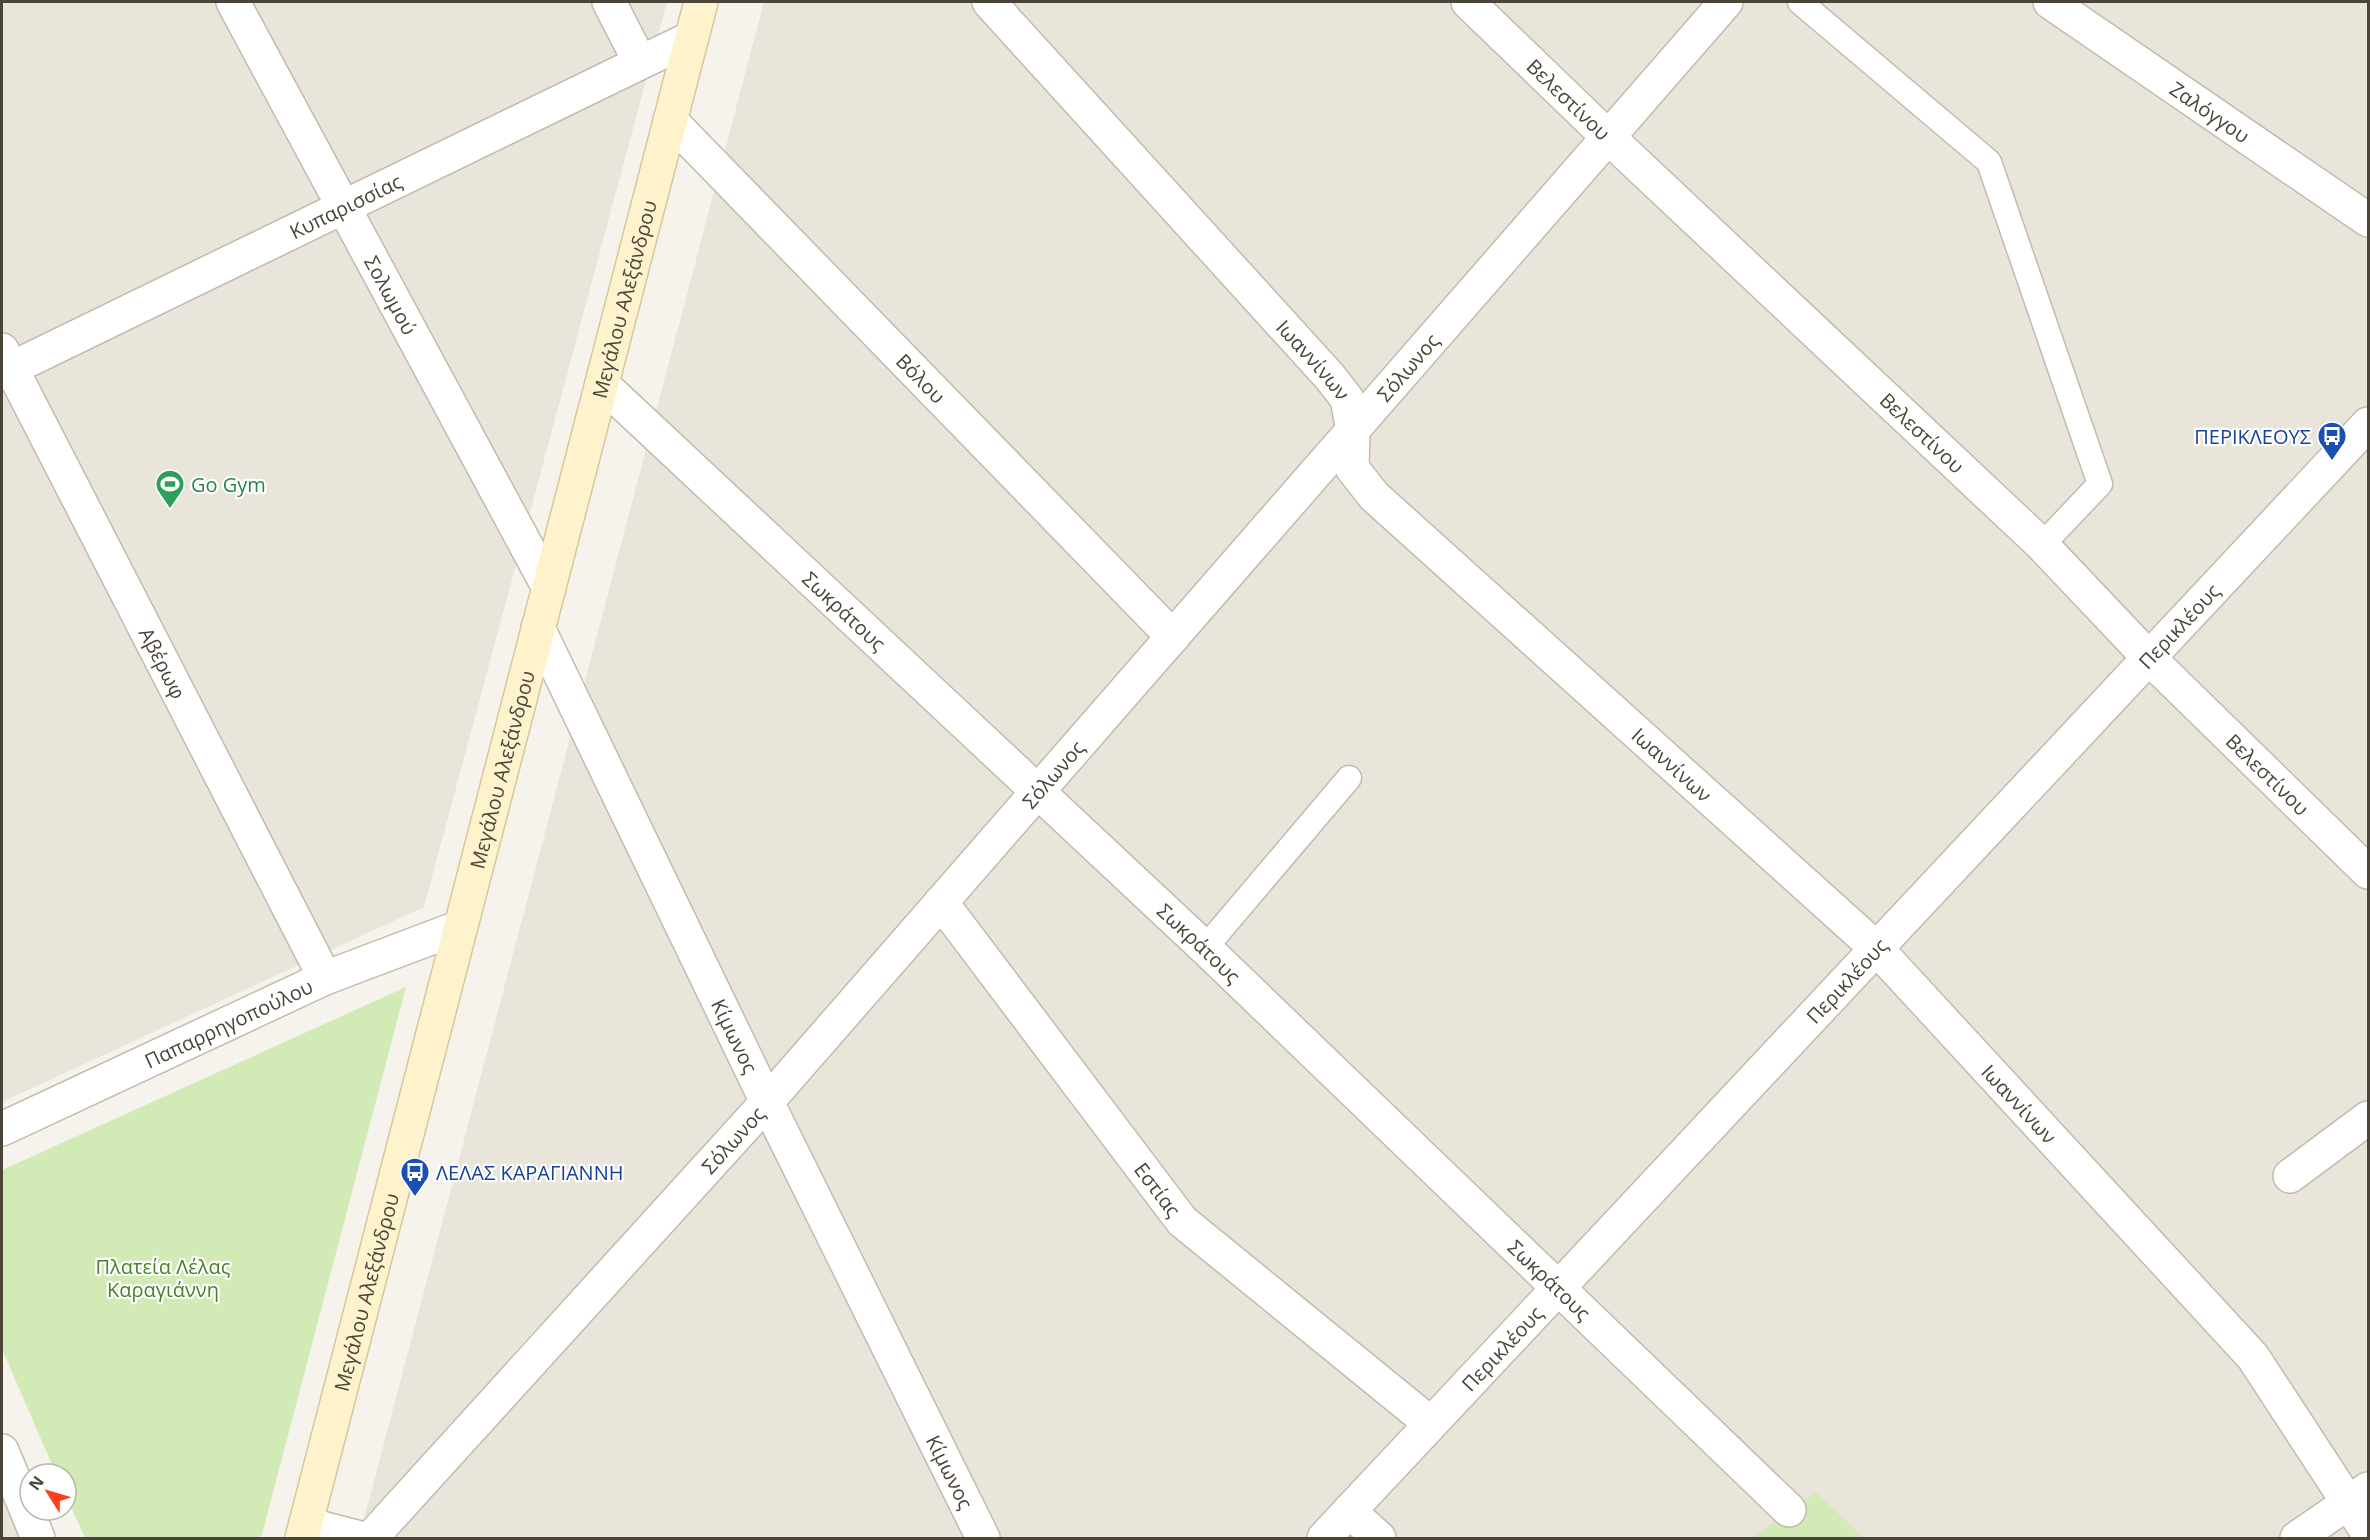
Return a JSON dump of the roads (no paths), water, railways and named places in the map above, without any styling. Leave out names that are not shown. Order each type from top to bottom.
[{"type":"street","name":"Σολωμού","points":[[232,2],[549,588]]},
{"type":"street","points":[[609,2],[640,63]]},
{"type":"street","name":"Μεγάλου Αλεξάνδρου","points":[[304,1531],[701,2]]},
{"type":"street","name":"Ιωαννίνων","points":[[989,2],[1330,377],[1347,399],[1353,430],[1352,468],[1374,496],[1876,948],[2253,1357],[2358,1496],[2368,1533]]},
{"type":"street","name":"Βελεστίνου","points":[[1468,2],[1607,136],[2042,545],[2149,658],[2368,872]]},
{"type":"street","name":"Σόλωνος","points":[[371,1539],[767,1102],[1726,2]]},
{"type":"street","name":"Ζαλόγγου","points":[[2050,2],[2368,220]]},
{"type":"street","name":"Κυπαρισσίας","points":[[5,364],[343,207],[691,38]]},
{"type":"street","name":"Βόλου","points":[[670,120],[1173,637]]},
{"type":"street","name":"Αβέρωφ","points":[[5,364],[325,978]]},
{"type":"street","name":"Σωκράτους","points":[[602,384],[1205,948],[1789,1510]]},
{"type":"street","name":"Περικλέους","points":[[1324,1539],[1430,1423],[2368,423]]},
{"type":"street","name":"Κίμωνος","points":[[538,628],[767,1102],[983,1539]]},
{"type":"street","name":"Εστίας","points":[[941,903],[1182,1221],[1430,1423]]},
{"type":"street","name":"Παπαρρηγοπούλου","points":[[2,1129],[325,978],[460,927]]},
{"type":"street","points":[[2290,1176],[2368,1118]]},
{"type":"street","points":[[2,1450],[38,1539]]},
{"type":"street","points":[[2297,1539],[2358,1496]]},
{"type":"street","points":[[1349,1511],[1379,1539]]},
{"type":"street","points":[[304,1531],[360,1539]]},
{"type":"lane","points":[[1800,2],[1989,162],[2100,484],[2042,545]]},
{"type":"lane","points":[[1205,948],[1348,778]]},
{"type":"place","name":"ΠΕΡΙΚΛΕΟΥΣ","points":[[2332,462]]},
{"type":"place","name":"Go Gym","points":[[170,510]]},
{"type":"place","name":"ΛΕΛΑΣ ΚΑΡΑΓΙΑΝΝΗ","points":[[415,1198]]},
{"type":"park label","name":"Πλατεία Λέλας Καραγιάννη","points":[[163,1278]]}]
